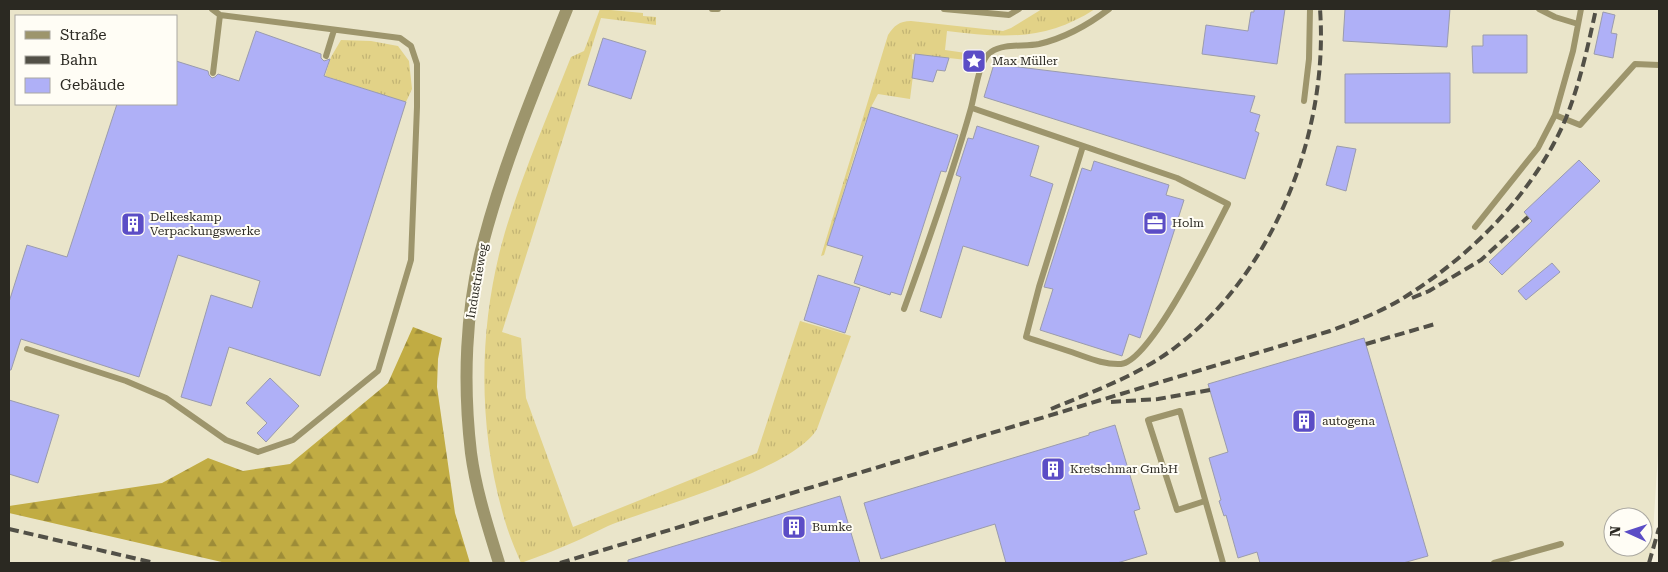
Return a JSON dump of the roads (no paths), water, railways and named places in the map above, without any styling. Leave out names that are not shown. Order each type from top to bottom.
[{"type":"street","name":"Industrieweg","points":[[499,563],[480,498],[472,454],[466,383],[471,307],[482,244],[499,186],[567,9]]},
{"type":"lane","points":[[26,349],[126,381],[166,398],[226,440],[258,452],[293,440],[378,371],[411,260],[418,107],[417,64],[411,46],[400,38],[220,15],[212,9]]},
{"type":"lane","points":[[712,9],[718,9]]},
{"type":"lane","points":[[944,9],[1009,15],[1018,9]]},
{"type":"lane","points":[[904,309],[972,108],[984,61],[989,53],[998,48],[1039,44],[1078,31],[1109,9]]},
{"type":"lane","points":[[1304,101],[1309,59],[1310,9]]},
{"type":"lane","points":[[1539,9],[1555,17],[1578,24]]},
{"type":"lane","points":[[1475,227],[1538,148],[1555,115],[1573,51],[1581,9]]},
{"type":"lane","points":[[213,73],[220,15]]},
{"type":"lane","points":[[326,56],[334,30]]},
{"type":"lane","points":[[1555,115],[1580,125],[1635,64],[1659,65]]},
{"type":"lane","points":[[972,108],[1177,178],[1228,204],[1199,261],[1152,340],[1138,354],[1124,364],[1107,364],[1026,337],[1039,287],[1083,146]]},
{"type":"lane","points":[[1205,501],[1177,510],[1148,420],[1180,411],[1223,563]]},
{"type":"lane","points":[[1494,563],[1561,544]]},
{"type":"railway","points":[[1051,409],[1116,382],[1163,356],[1212,315],[1242,279],[1268,238],[1289,195],[1305,149],[1315,102],[1320,55],[1320,9]]},
{"type":"railway","points":[[560,563],[1330,331],[1392,305],[1451,265],[1474,244],[1518,198],[1536,173],[1553,146],[1571,105],[1596,9]]},
{"type":"railway","points":[[1412,298],[1429,291],[1481,260],[1528,217]]},
{"type":"railway","points":[[1366,344],[1435,324]]},
{"type":"railway","points":[[1111,402],[1158,399],[1210,390]]},
{"type":"railway","points":[[1649,563],[1659,528]]},
{"type":"railway","points":[[9,529],[155,563]]},
{"type":"place","name":"Max Müller","points":[[974,61]]},
{"type":"place","name":"Holm","points":[[1155,223]]},
{"type":"place","name":"Delkeskamp Verpackungswerke","points":[[133,224]]},
{"type":"place","name":"autogena","points":[[1304,421]]},
{"type":"place","name":"Kretschmar GmbH","points":[[1053,469]]},
{"type":"place","name":"Bumke","points":[[794,527]]}]
